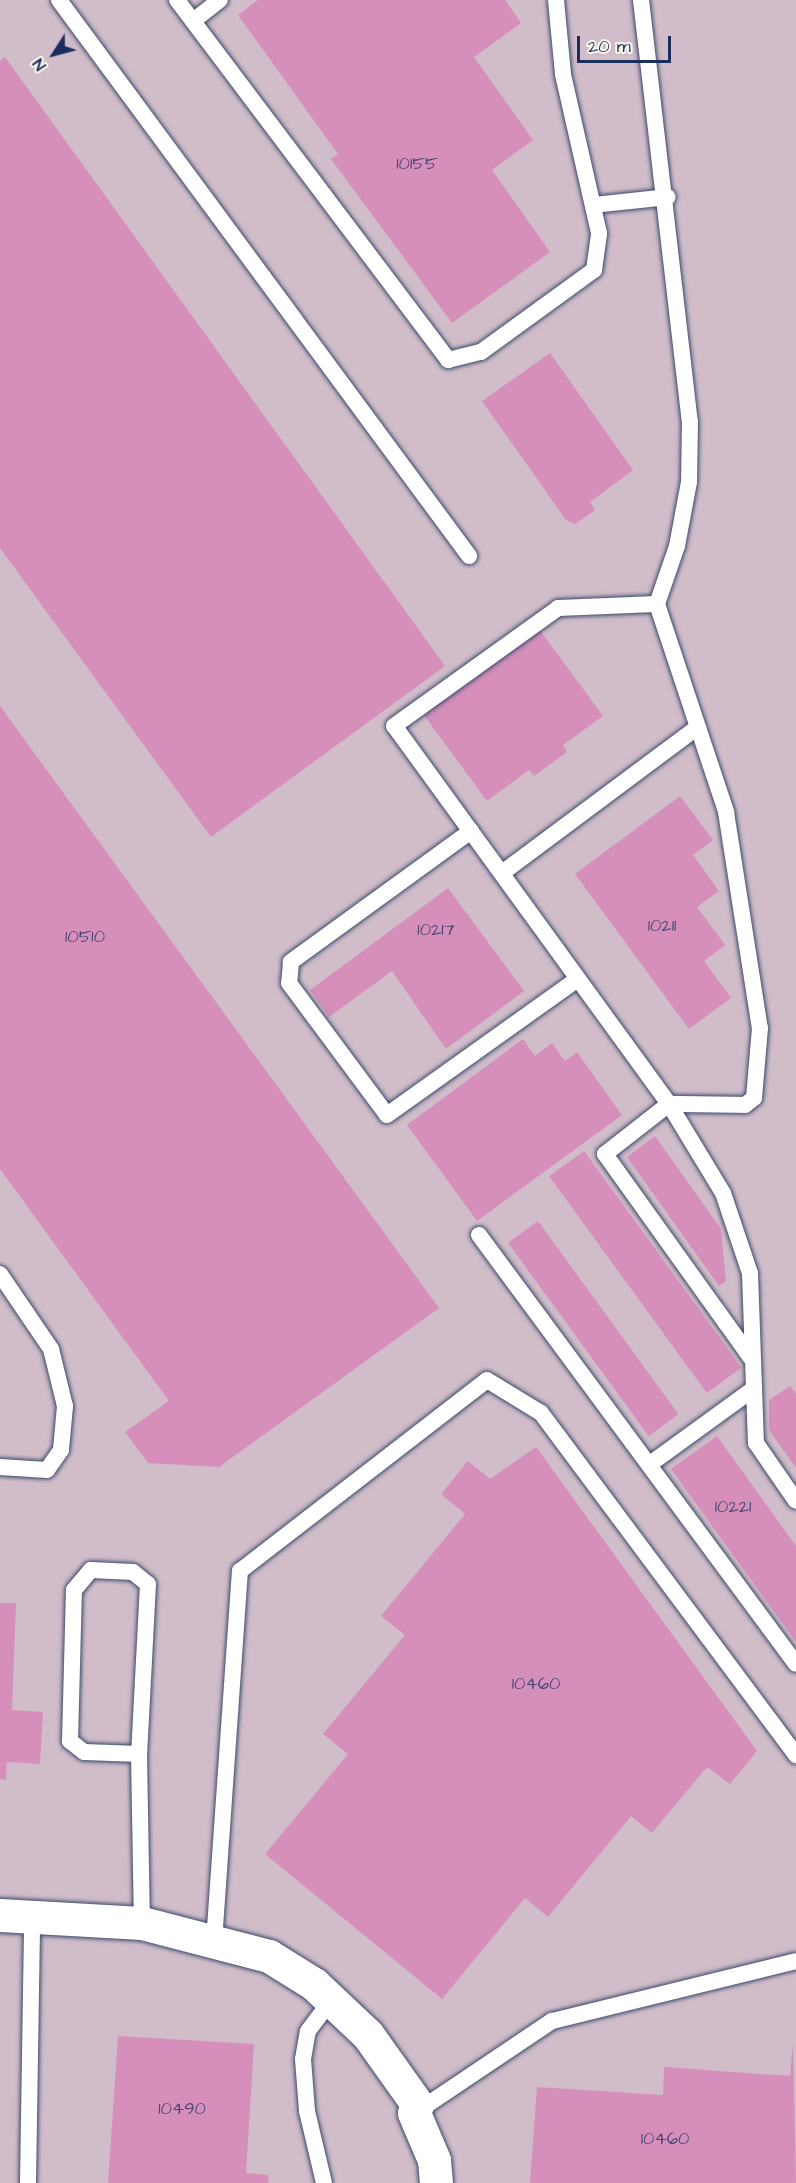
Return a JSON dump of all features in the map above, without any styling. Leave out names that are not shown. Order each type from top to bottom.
[{"type":"street","points":[[16,1916],[142,1923],[269,1956],[331,2000],[368,2035],[417,2104],[414,2114],[434,2160],[436,2183]]},
{"type":"lane","points":[[59,0],[468,556]]},
{"type":"lane","points":[[177,0],[448,360],[481,352],[594,270],[599,233],[563,74],[556,0]]},
{"type":"lane","points":[[193,21],[220,0]]},
{"type":"lane","points":[[641,0],[668,197],[690,421],[689,482],[677,546],[657,604],[726,812],[760,1029],[754,1098],[745,1105],[669,1104],[605,1154],[751,1358]]},
{"type":"lane","points":[[593,205],[668,197]]},
{"type":"lane","points":[[657,604],[558,608],[394,726],[669,1104],[723,1193],[750,1273],[752,1390],[756,1443],[796,1501]]},
{"type":"lane","points":[[502,873],[698,727]]},
{"type":"lane","points":[[471,831],[291,962],[290,983],[296,993],[387,1115],[579,979]]},
{"type":"lane","points":[[479,1235],[796,1664]]},
{"type":"lane","points":[[0,1274],[51,1349],[65,1406],[61,1450],[47,1470],[0,1467]]},
{"type":"lane","points":[[214,1942],[240,1571],[487,1380],[541,1413],[796,1755]]},
{"type":"lane","points":[[650,1464],[752,1390]]},
{"type":"lane","points":[[139,1754],[84,1752],[70,1741],[74,1590],[91,1570],[133,1572],[148,1584],[139,1754],[142,1923]]},
{"type":"lane","points":[[16,1916],[28,2183]]},
{"type":"lane","points":[[414,2114],[552,2021],[796,1961]]},
{"type":"lane","points":[[324,2183],[307,2111],[303,2058],[308,2031],[331,2000]]},
{"type":"shaded area","points":[[0,0],[796,0],[796,2183],[0,2183]]},
{"type":"building","points":[[258,0],[505,0],[521,23],[474,57],[533,140],[492,170],[550,252],[452,323],[331,159],[338,154],[238,15]]},
{"type":"building","points":[[5,57],[445,666],[211,837],[0,548],[0,61]]},
{"type":"building","points":[[550,353],[633,470],[590,502],[595,510],[575,524],[566,520],[482,401]]},
{"type":"building","points":[[539,629],[603,716],[563,745],[567,752],[534,776],[529,770],[487,801],[423,714]]},
{"type":"building","points":[[0,706],[439,1308],[219,1467],[148,1463],[125,1432],[169,1401],[0,1169]]},
{"type":"building","points":[[680,796],[713,840],[693,855],[719,891],[697,907],[725,945],[704,961],[731,998],[689,1029],[575,874]]},
{"type":"building","points":[[448,888],[524,991],[446,1049],[392,971],[329,1017],[310,990]]},
{"type":"building","points":[[523,1039],[535,1056],[552,1043],[565,1061],[577,1052],[622,1115],[477,1221],[407,1125]]},
{"type":"building","points":[[655,1136],[721,1229],[726,1281],[719,1286],[627,1157]]},
{"type":"building","points":[[584,1151],[742,1368],[707,1393],[549,1176]]},
{"type":"building","points":[[538,1221],[678,1414],[649,1436],[508,1243]]},
{"type":"building","points":[[790,1386],[796,1394],[796,1468],[769,1430],[769,1400]]},
{"type":"building","points":[[717,1436],[796,1546],[796,1642],[671,1469]]},
{"type":"building","points":[[536,1447],[757,1751],[730,1784],[707,1767],[652,1833],[631,1816],[548,1917],[525,1898],[442,1999],[265,1854],[348,1754],[323,1734],[405,1635],[381,1616],[465,1514],[441,1494],[468,1461],[490,1479]]},
{"type":"building","points":[[0,1603],[16,1603],[12,1710],[43,1712],[40,1764],[7,1762],[6,1780],[0,1779]]},
{"type":"building","points":[[118,2036],[254,2044],[246,2173],[269,2175],[268,2183],[108,2183]]},
{"type":"building","points":[[793,2044],[796,2183],[530,2183],[537,2087],[663,2095],[664,2067],[790,2076]]}]
